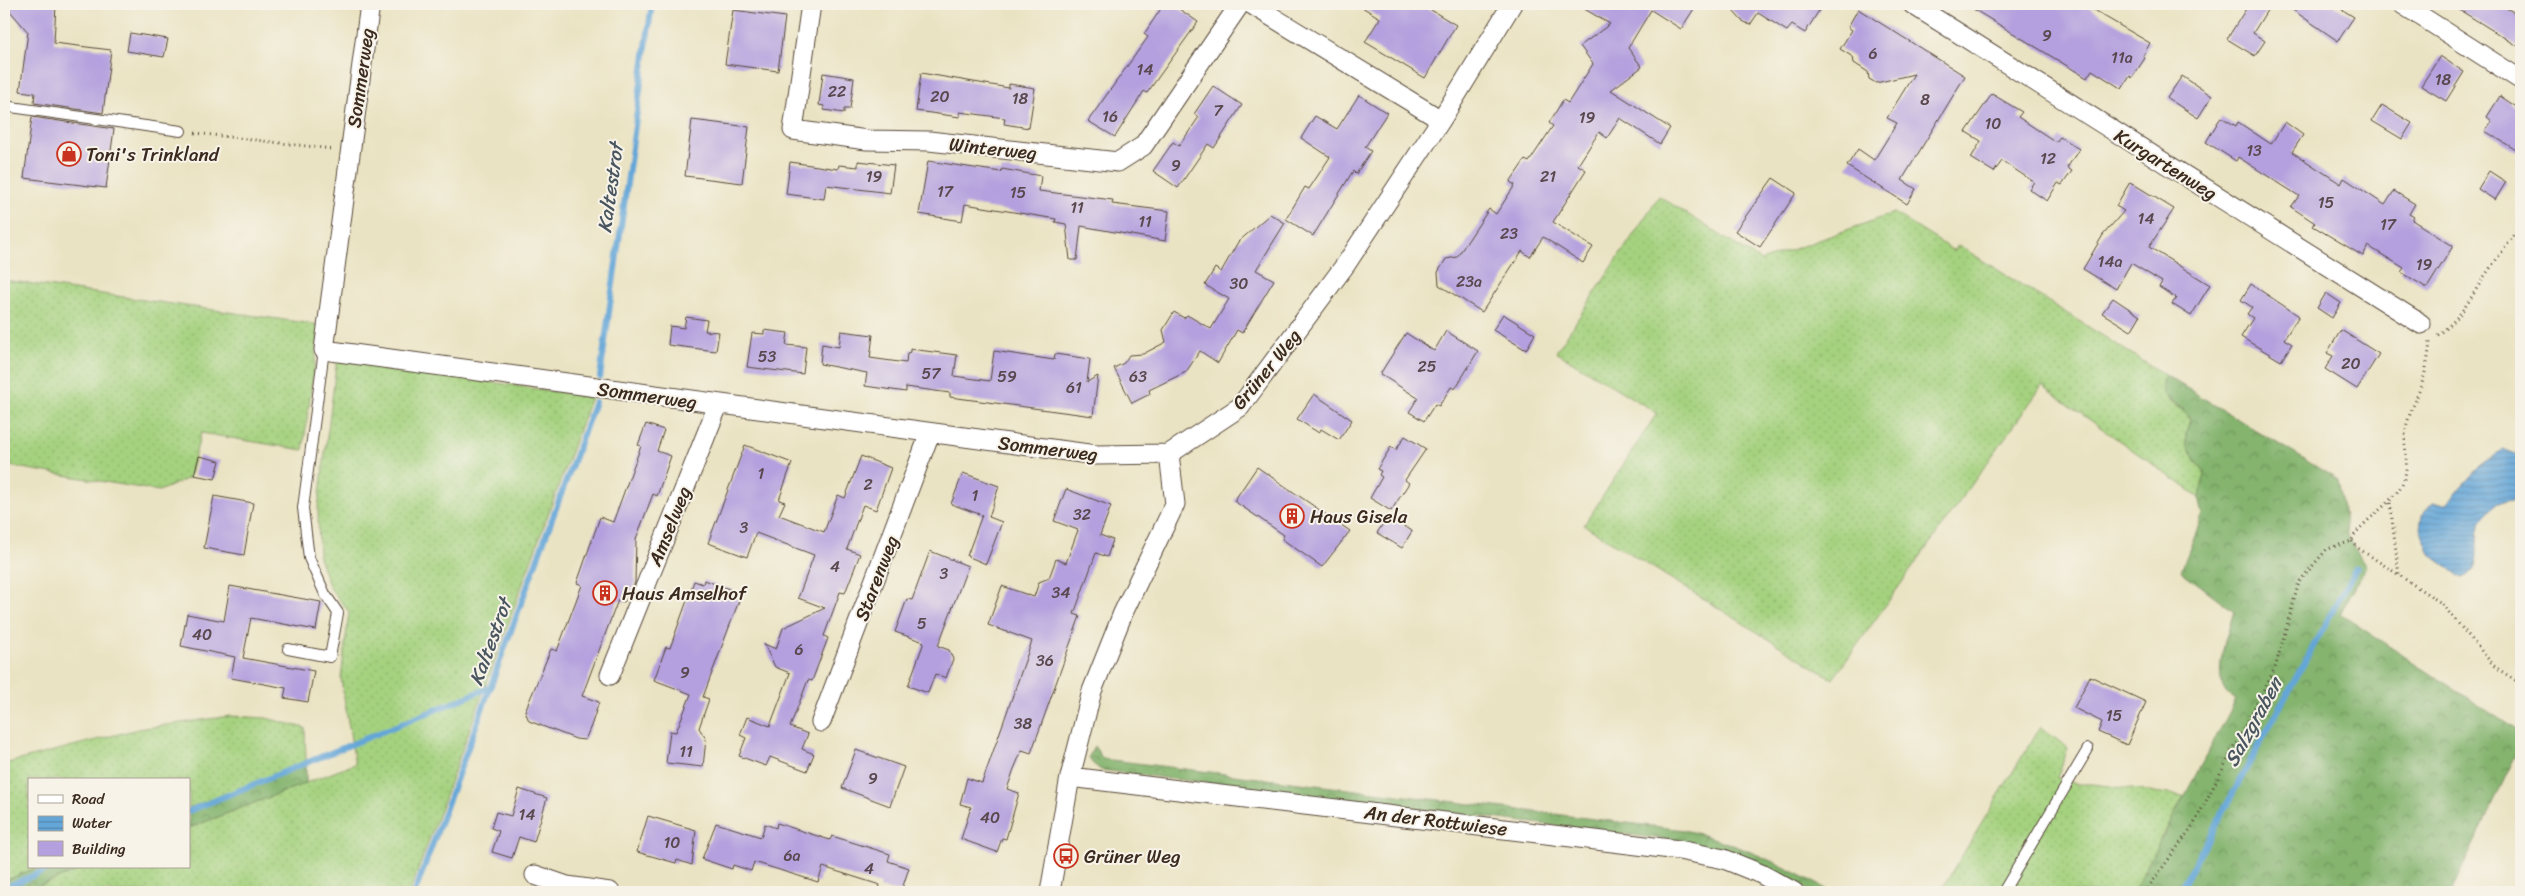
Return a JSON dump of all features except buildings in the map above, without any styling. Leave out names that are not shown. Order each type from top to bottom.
[{"type":"street","name":"Sommerweg","points":[[370,4],[324,350],[1096,455],[1169,454]]},
{"type":"street","name":"Winterweg","points":[[812,4],[793,130],[867,140],[929,141],[1118,162],[1144,146],[1240,4]]},
{"type":"street","points":[[1250,4],[1441,120]]},
{"type":"street","name":"Grüner Weg","points":[[1169,454],[1240,408],[1346,264],[1441,120],[1512,4]]},
{"type":"street","name":"Kurgartenweg","points":[[1912,4],[2421,324]]},
{"type":"street","points":[[2402,4],[2521,80]]},
{"type":"street","name":"Amselweg","points":[[610,676],[718,405]]},
{"type":"street","name":"Starenweg","points":[[821,722],[930,433]]},
{"type":"street","points":[[1050,892],[1070,776],[1092,691],[1123,613],[1175,504],[1169,454]]},
{"type":"street","name":"An der Rottwiese","points":[[1070,776],[1678,850],[1724,859],[1761,874],[1794,892]]},
{"type":"street","points":[[535,874],[566,889],[610,892]]},
{"type":"lane","points":[[4,106],[181,131]]},
{"type":"lane","points":[[288,649],[330,657],[338,613],[324,594],[309,558],[303,508],[324,350]]},
{"type":"lane","points":[[2003,892],[2088,749]]},
{"type":"path","name":"Sommerweg","points":[[181,131],[350,151]]},
{"type":"path","points":[[2430,342],[2452,325],[2464,310],[2521,226]]},
{"type":"path","points":[[2352,541],[2356,530],[2390,502],[2406,476],[2408,463],[2405,437],[2407,424],[2428,363],[2430,342],[2421,324]]},
{"type":"path","points":[[2390,502],[2399,575]]},
{"type":"path","points":[[2352,541],[2358,548],[2441,603],[2495,667],[2521,684]]},
{"type":"path","points":[[2145,892],[2194,824],[2275,668],[2299,582],[2327,549],[2352,541]]},
{"type":"green space","points":[[1659,196],[1761,261],[1894,213],[1954,251],[1958,245],[2165,375],[2162,381],[2169,401],[2188,414],[2190,419],[2186,434],[2186,446],[2204,472],[2203,485],[2199,497],[2042,386],[1833,679],[1584,525],[1657,413],[1556,352]]},
{"type":"green space","points":[[4,280],[320,325],[303,450],[201,433],[189,478],[159,491],[4,465]]},
{"type":"green space","points":[[337,359],[591,397],[410,892],[23,892],[84,868],[190,868],[190,828],[355,764],[341,679],[349,612],[330,588],[319,557],[318,508]]},
{"type":"green space","points":[[2165,375],[2338,480],[2347,535],[2366,566],[2340,614],[2521,733],[2521,744],[2451,892],[2133,892],[2236,700],[2226,692],[2220,674],[2222,652],[2234,611],[2181,571],[2203,514],[2199,497],[2203,485],[2204,472],[2186,446],[2186,434],[2190,419],[2162,390]]},
{"type":"green space","points":[[230,716],[266,718],[305,728],[306,762],[190,808],[190,778],[28,778],[28,868],[36,868],[4,881],[4,764],[138,729]]},
{"type":"green space","points":[[2040,727],[2068,748],[2057,778],[2076,784],[2093,784],[2184,796],[2133,892],[1940,892]]},
{"type":"green space","points":[[1094,746],[1103,759],[1684,830],[1742,848],[1832,892],[1812,892],[1768,868],[1680,841],[1101,770],[1092,763],[1089,757]]},
{"type":"green space","points":[[306,762],[306,783],[190,828],[190,808]]},
{"type":"green space","points":[[36,868],[84,868],[23,892],[4,892],[4,881]]},
{"type":"water","points":[[2503,449],[2521,456],[2521,504],[2514,500],[2497,502],[2487,514],[2477,534],[2477,557],[2474,570],[2462,578],[2430,554],[2420,528],[2422,515],[2433,503],[2446,503],[2480,466]]},
{"type":"waterway","name":"Kaltestrot","points":[[600,377],[652,4]]},
{"type":"waterway","name":"Kaltestrot","points":[[415,892],[595,402]]},
{"type":"waterway","name":"Salzgraben","points":[[2179,892],[2356,568]]},
{"type":"waterway","points":[[190,811],[491,687]]},
{"type":"waterway","points":[[4,888],[51,868]]},
{"type":"place","name":"Toni's Trinkland","points":[[69,154]]},
{"type":"place","name":"Haus Gisela","points":[[1292,516]]},
{"type":"place","name":"Haus Amselhof","points":[[605,593]]},
{"type":"place","name":"Grüner Weg","points":[[1066,856]]}]
